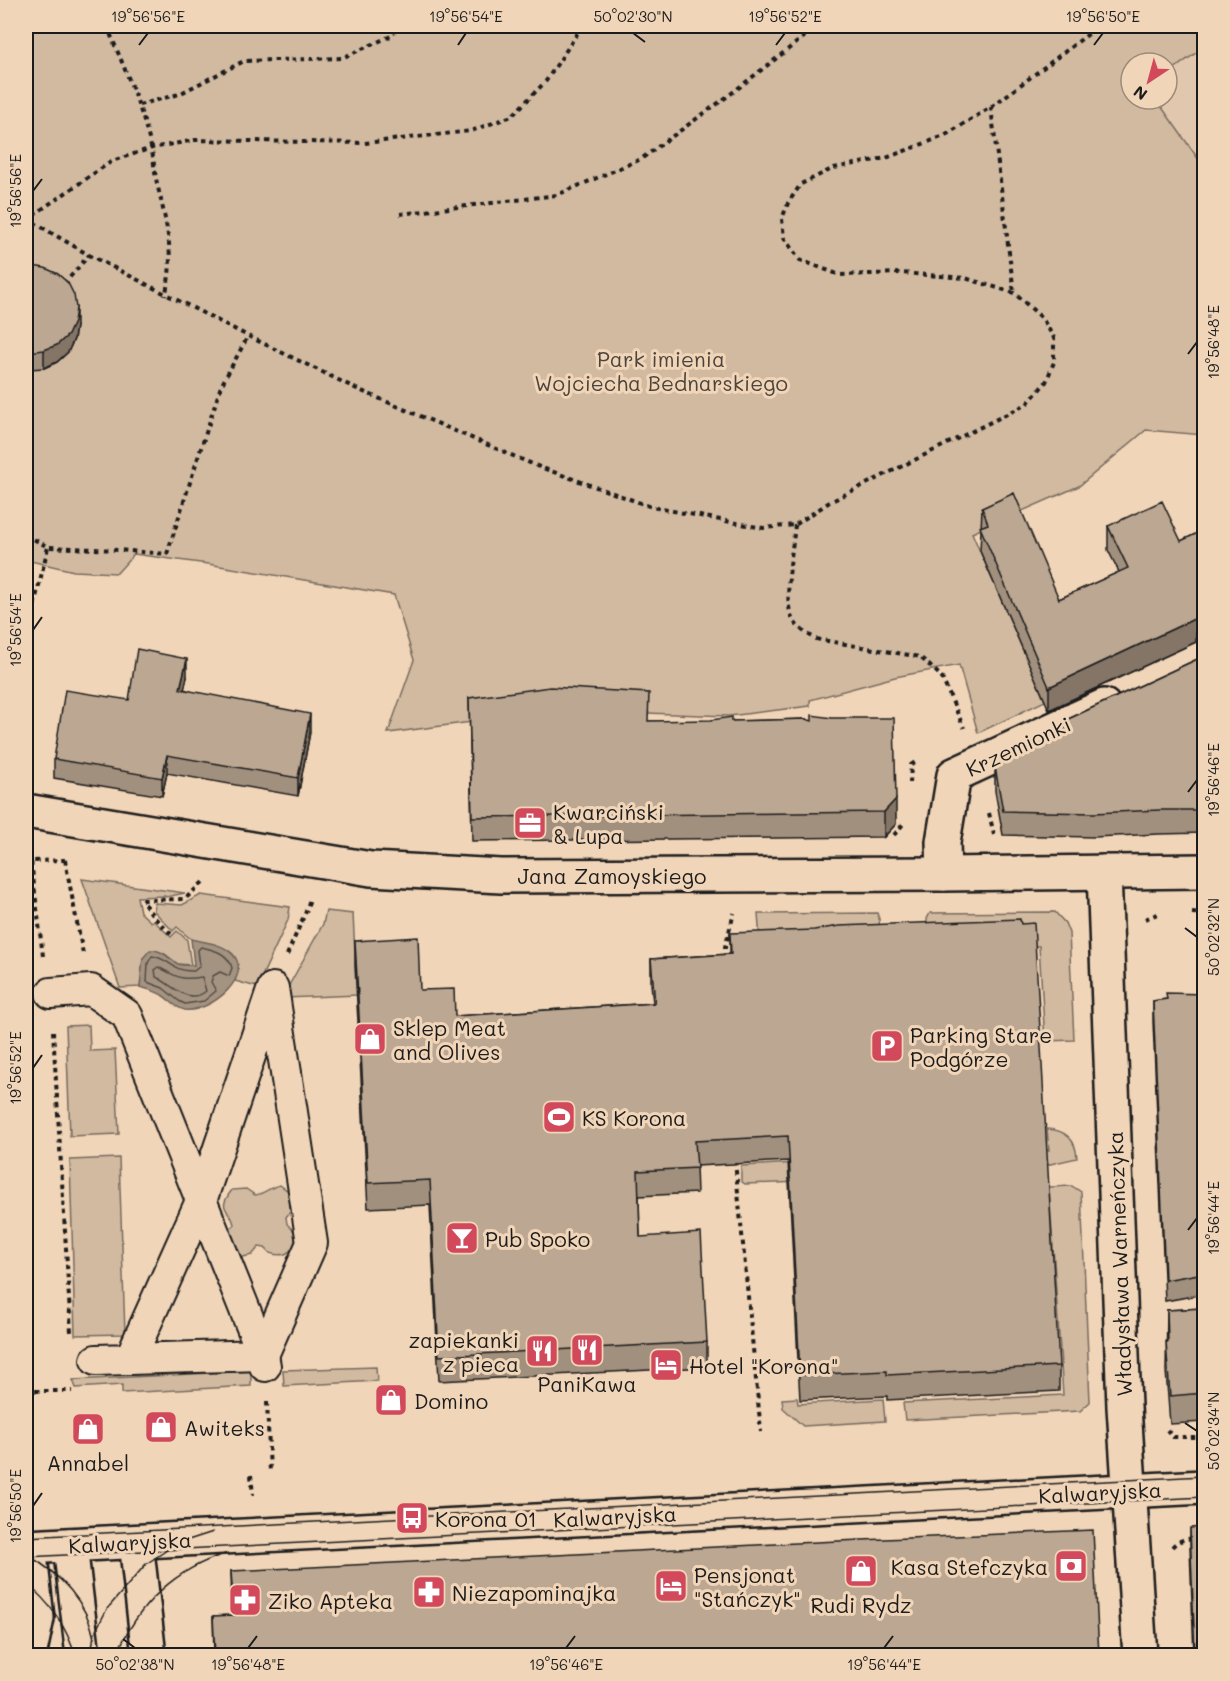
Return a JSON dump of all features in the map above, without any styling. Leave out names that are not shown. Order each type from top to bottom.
[{"type":"street","name":"Krzemionki","points":[[944,874],[944,842],[954,775],[1130,693]]},
{"type":"street","name":"Jana Zamoyskiego","points":[[26,811],[371,869],[501,876],[1204,871]]},
{"type":"street","name":"Władysława Warneńczyka","points":[[1104,872],[1124,1407],[1140,1656]]},
{"type":"street","points":[[130,1359],[201,1201],[273,988],[312,1243],[265,1374]]},
{"type":"street","points":[[51,993],[91,990],[127,1015],[201,1201],[265,1374]]},
{"type":"street","points":[[96,1359],[130,1359],[265,1374]]},
{"type":"street","name":"Kalwaryjska","points":[[27,1547],[1204,1486]]},
{"type":"street","points":[[136,1542],[149,1656]]},
{"type":"street","points":[[70,1545],[83,1656]]},
{"type":"street","points":[[27,1547],[37,1618],[30,1656]]},
{"type":"path","points":[[107,26],[139,105],[152,148],[156,181],[170,243],[171,266],[165,296]]},
{"type":"path","points":[[139,105],[179,94],[244,61],[342,57],[391,36],[398,26]]},
{"type":"path","points":[[585,26],[577,34],[546,81],[512,116],[471,131],[364,143],[195,140],[152,148],[112,161],[26,219],[165,296],[357,389],[537,466],[652,507],[763,528],[795,525],[828,503],[1027,404],[1046,382],[1054,362],[1054,338],[1042,318],[1014,293],[965,278],[902,273],[840,275],[800,260],[784,238],[782,219],[788,203],[801,184],[834,168],[886,158],[945,136],[991,107],[1099,26]]},
{"type":"path","points":[[400,214],[557,195],[641,159],[728,96],[818,26]]},
{"type":"path","points":[[991,107],[1014,293]]},
{"type":"path","points":[[58,291],[88,255]]},
{"type":"path","points":[[26,535],[48,548],[118,549],[167,554],[221,386],[248,336]]},
{"type":"path","points":[[795,525],[788,594],[791,617],[805,632],[816,639],[920,657],[941,676],[969,738]]},
{"type":"path","points":[[26,640],[48,548]]},
{"type":"path","points":[[910,793],[911,765]]},
{"type":"path","points":[[987,804],[996,843]]},
{"type":"path","points":[[887,842],[903,826],[905,818]]},
{"type":"path","points":[[65,860],[81,943]]},
{"type":"path","points":[[33,872],[41,942]]},
{"type":"path","points":[[171,934],[142,900],[185,898],[203,882]]},
{"type":"path","points":[[292,945],[308,909],[310,898]]},
{"type":"path","points":[[726,968],[725,947],[736,903]]},
{"type":"path","points":[[1143,920],[1157,913],[1169,913]]},
{"type":"path","points":[[1181,914],[1204,914]]},
{"type":"path","points":[[51,993],[71,1339]]},
{"type":"path","points":[[735,1153],[761,1432]]},
{"type":"path","points":[[265,1374],[270,1473]]},
{"type":"path","points":[[26,1391],[72,1391],[72,1380]]},
{"type":"path","points":[[1165,1427],[1173,1437],[1199,1437]]},
{"type":"path","points":[[251,1475],[253,1495]]},
{"type":"path","points":[[1169,1550],[1184,1539],[1204,1538]]},
{"type":"shaded area","points":[[1204,47],[1204,167],[1164,111],[1179,111],[1179,65]]},
{"type":"green space","name":"Park imienia Wojciecha Bednarskiego","points":[[26,26],[1204,26],[1204,47],[1179,65],[1179,51],[1119,51],[1119,111],[1164,111],[1204,167],[1204,435],[1146,430],[1079,486],[972,533],[1045,701],[978,733],[959,665],[895,677],[810,700],[810,706],[729,716],[563,710],[388,733],[414,660],[394,595],[134,554],[117,573],[74,571],[26,560]]},
{"type":"green space","points":[[82,879],[185,893],[166,897],[137,897],[140,912],[151,922],[153,920],[171,937],[177,931],[187,940],[191,965],[178,964],[165,954],[143,958],[140,987],[120,988]]},
{"type":"green space","points":[[201,895],[290,907],[288,920],[257,987],[235,981],[237,969],[233,954],[192,939],[177,927],[173,931],[154,911],[155,903],[182,905]]},
{"type":"green space","points":[[326,911],[353,914],[357,995],[285,998],[287,989],[323,924]]},
{"type":"green space","points":[[1055,912],[1065,923],[1069,933],[1074,1040],[1045,1041],[1039,946],[928,945],[927,919],[930,913]]},
{"type":"green space","points":[[877,913],[881,947],[761,953],[758,914]]},
{"type":"green space","points":[[89,1025],[90,1051],[115,1050],[119,1134],[70,1136],[66,1026]]},
{"type":"green space","points":[[1047,1129],[1060,1131],[1069,1137],[1075,1146],[1077,1158],[1046,1165],[909,1178],[745,1184],[741,1181],[741,1166],[1049,1150]]},
{"type":"green space","points":[[119,1158],[125,1334],[75,1335],[70,1160]]},
{"type":"green space","points":[[280,1185],[292,1194],[294,1207],[286,1217],[287,1224],[295,1232],[292,1248],[286,1253],[276,1255],[259,1247],[252,1255],[238,1258],[229,1230],[234,1225],[225,1206],[227,1197],[232,1190],[246,1189],[255,1195]]},
{"type":"green space","points":[[1072,1186],[1081,1192],[1090,1402],[1080,1411],[905,1420],[903,1403],[1063,1395],[1049,1187]]},
{"type":"green space","points":[[376,1367],[377,1381],[284,1386],[283,1370]]},
{"type":"green space","points":[[251,1371],[251,1386],[122,1393],[122,1385],[76,1388],[73,1380]]},
{"type":"green space","points":[[797,1398],[798,1404],[883,1399],[885,1421],[803,1426],[783,1408],[782,1399]]},
{"type":"water","points":[[191,939],[226,949],[237,961],[238,971],[235,981],[218,999],[195,1009],[185,1010],[175,1006],[160,994],[140,987],[143,958],[150,950],[162,953],[178,964],[194,965]]},
{"type":"building","points":[[32,266],[45,268],[58,274],[68,283],[74,295],[76,308],[74,322],[68,335],[57,345],[29,352],[26,350],[26,268]]},
{"type":"building","points":[[1014,493],[1059,599],[1128,568],[1108,526],[1162,501],[1181,541],[1204,530],[1204,617],[1196,618],[1049,687],[980,527],[988,524],[982,508]]},
{"type":"building","points":[[137,649],[187,659],[180,689],[310,714],[298,778],[167,755],[162,778],[54,759],[65,690],[129,700]]},
{"type":"building","points":[[1204,656],[1204,810],[1094,813],[1003,811],[995,767],[1068,731],[1064,721]]},
{"type":"building","points":[[550,687],[649,693],[648,721],[711,720],[732,717],[732,721],[806,719],[812,721],[812,715],[832,718],[894,718],[896,799],[884,812],[472,817],[469,698]]},
{"type":"building","points":[[1020,919],[1021,924],[1034,923],[1059,1366],[887,1375],[887,1371],[800,1375],[788,1136],[695,1141],[697,1168],[638,1171],[640,1237],[701,1233],[707,1342],[439,1356],[430,1180],[368,1183],[355,941],[418,937],[420,990],[454,989],[455,1016],[655,1003],[651,959],[731,954],[730,933]]},
{"type":"building","points":[[1166,993],[1204,994],[1204,1273],[1165,1280],[1153,1001],[1167,999]]},
{"type":"building","points":[[1204,1308],[1204,1393],[1170,1396],[1166,1342],[1168,1342],[1167,1310]]},
{"type":"building","points":[[1204,1527],[1204,1656],[1195,1656],[1190,1528]]},
{"type":"building","points":[[1093,1530],[1099,1656],[215,1656],[213,1616],[234,1615],[231,1571]]},
{"type":"tram line","points":[[26,1537],[1204,1476]]},
{"type":"tram line","points":[[26,1557],[1204,1497]]},
{"type":"tram line","points":[[91,1656],[94,1634],[107,1609],[146,1564],[176,1544],[213,1532]]},
{"type":"tram line","points":[[116,1656],[135,1620],[160,1591],[191,1569],[228,1553]]},
{"type":"tram line","points":[[29,1556],[51,1571],[71,1590],[85,1613],[94,1638]]},
{"type":"tram line","points":[[26,1584],[50,1607],[68,1636],[75,1656]]},
{"type":"place","name":"Kwarciński & Lupa","points":[[530,823]]},
{"type":"place","name":"Sklep Meat and Olives","points":[[370,1039]]},
{"type":"place","name":"Parking Stare Podgórze","points":[[887,1046]]},
{"type":"place","name":"KS Korona","points":[[559,1117]]},
{"type":"place","name":"Pub Spoko","points":[[462,1238]]},
{"type":"place","name":"PaniKawa","points":[[587,1350]]},
{"type":"place","name":"zapiekanki z pieca","points":[[542,1351]]},
{"type":"place","name":"Hotel \"Korona\"","points":[[666,1365]]},
{"type":"place","name":"Domino","points":[[391,1400]]},
{"type":"place","name":"Awiteks","points":[[161,1427]]},
{"type":"place","name":"Annabel","points":[[88,1429]]},
{"type":"place","name":"Korona 01","points":[[412,1518]]},
{"type":"place","name":"Kasa Stefczyka","points":[[1071,1566]]},
{"type":"place","name":"Rudi Rydz","points":[[861,1571]]},
{"type":"place","name":"Pensjonat \"Stańczyk\"","points":[[671,1586]]},
{"type":"place","name":"Niezapominajka","points":[[429,1592]]},
{"type":"place","name":"Ziko Apteka","points":[[245,1600]]}]
